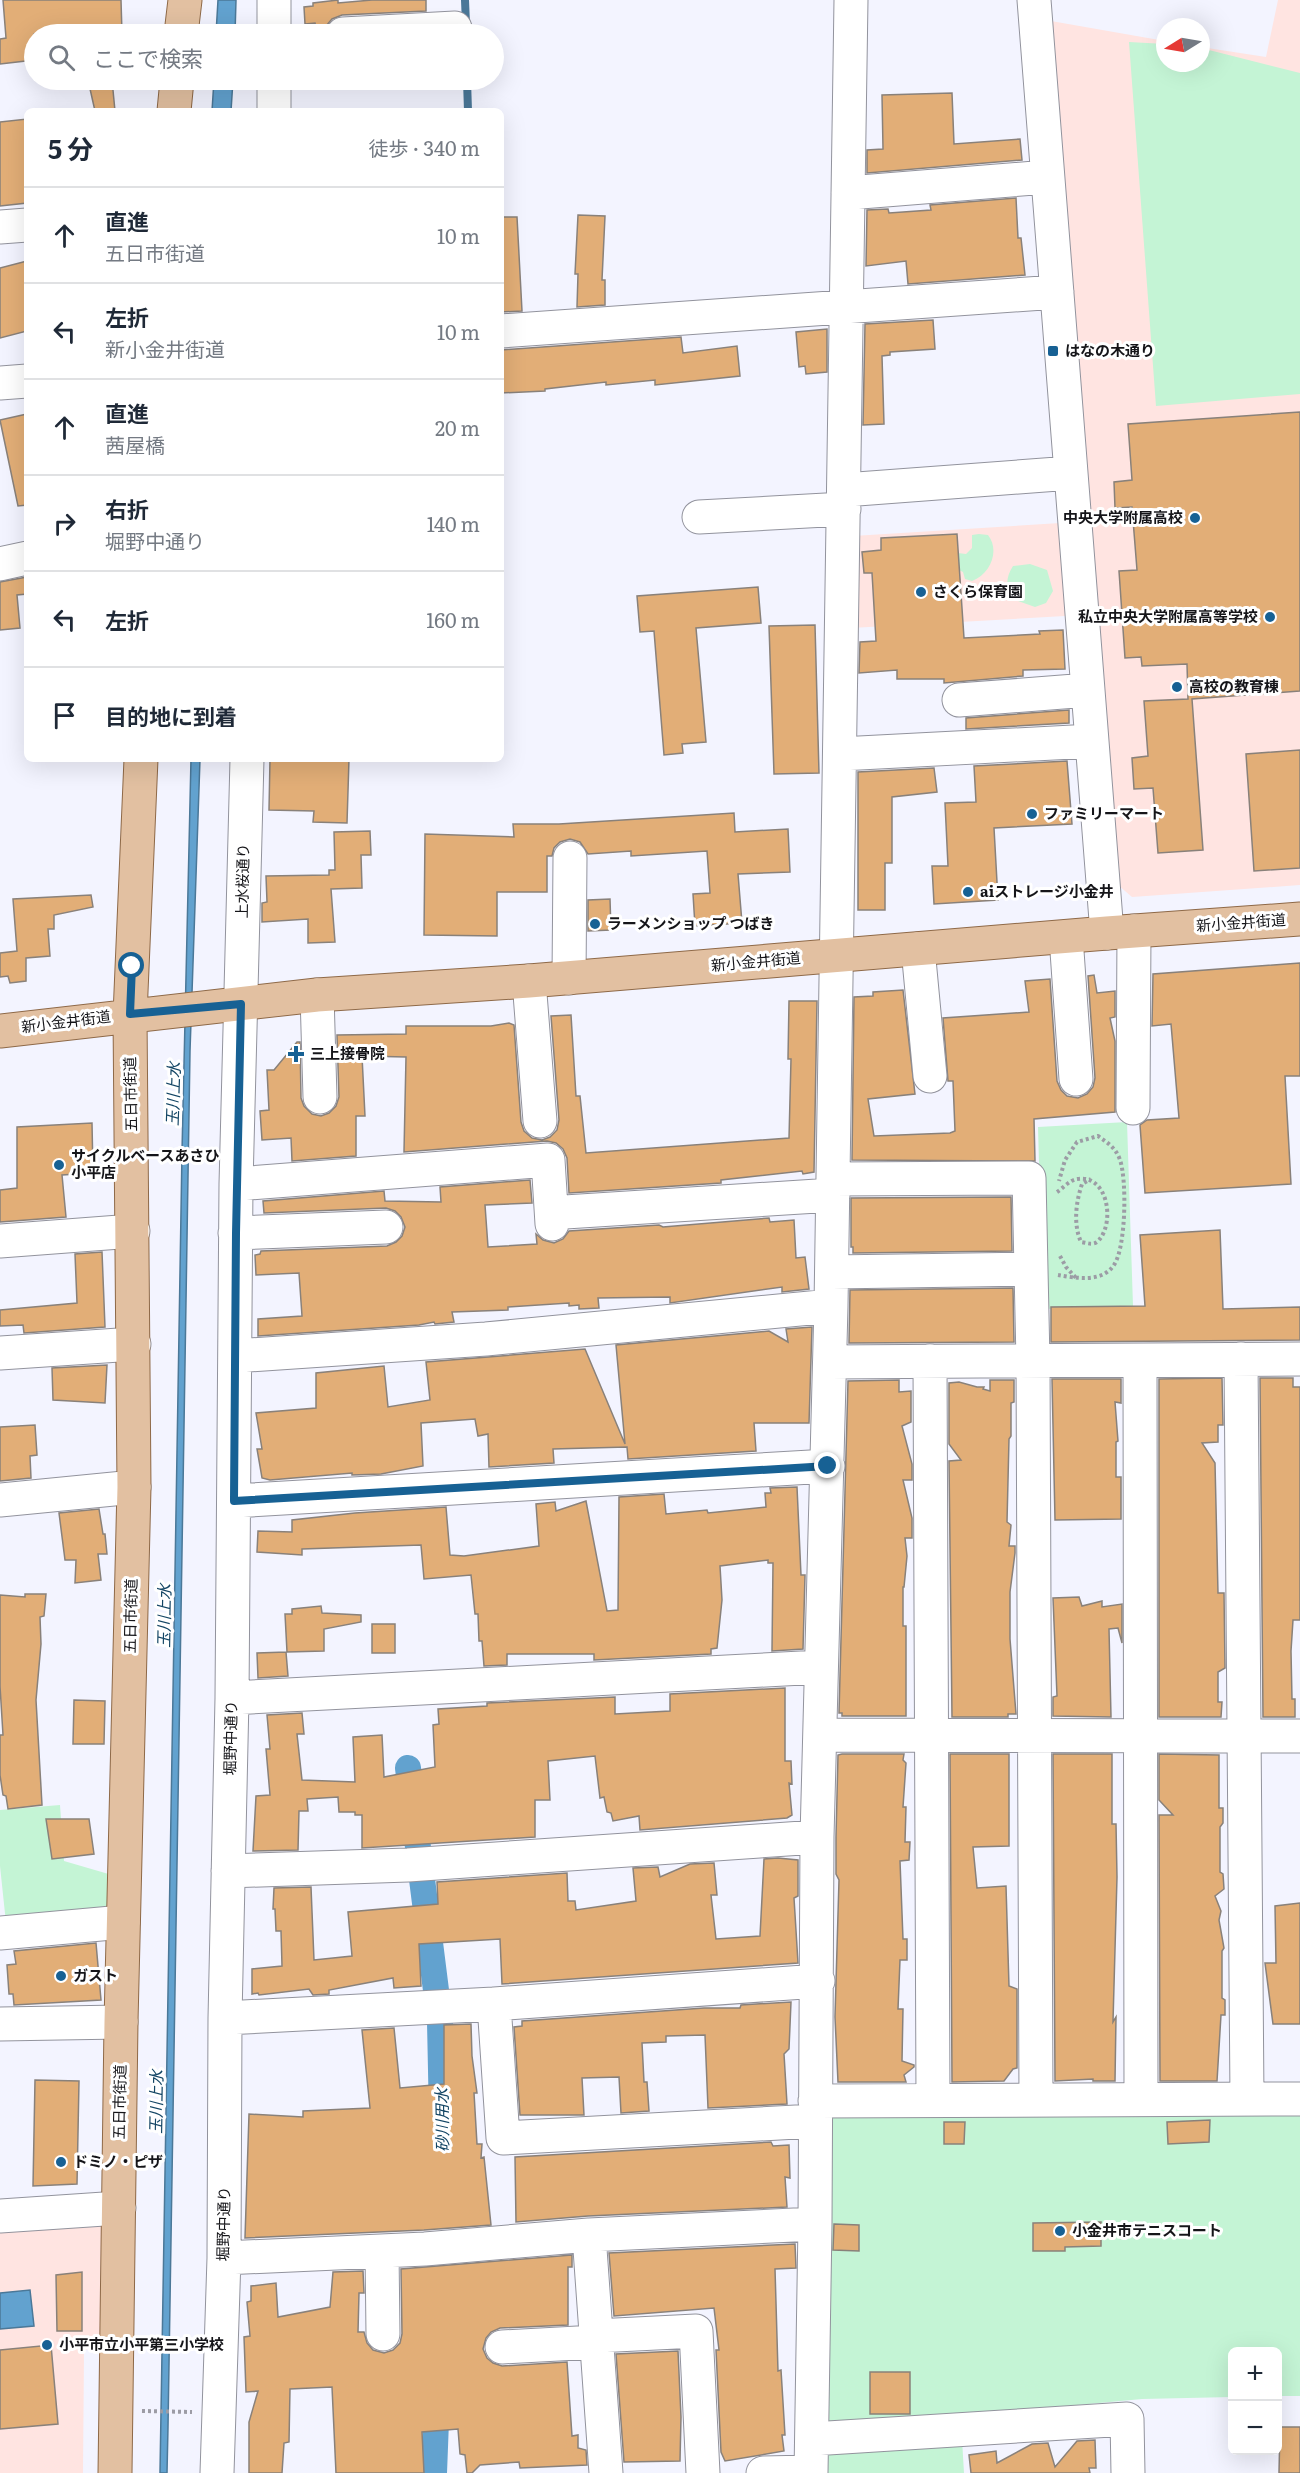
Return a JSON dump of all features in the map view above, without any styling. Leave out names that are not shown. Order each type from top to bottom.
[{"type":"main road","points":[[182,24],[185,0]]},
{"type":"main road","points":[[174,108],[176,90]]},
{"type":"main road","name":"五日市街道","points":[[116,2473],[121,2022],[135,1487],[130,1014],[141,762]]},
{"type":"main road","name":"新小金井街道","points":[[0,1030],[317,995],[568,978],[1300,919]]},
{"type":"street","points":[[274,0],[274,24]]},
{"type":"street","points":[[763,2473],[811,2473],[818,1981],[817,1836],[832,1272],[851,0]]},
{"type":"street","points":[[1034,0],[1092,741],[1120,932],[1133,1108]]},
{"type":"street","points":[[274,90],[274,108]]},
{"type":"street","points":[[848,193],[1047,177]]},
{"type":"street","points":[[0,227],[24,225]]},
{"type":"street","points":[[504,331],[1057,292]]},
{"type":"street","points":[[0,383],[24,381]]},
{"type":"street","points":[[699,518],[1071,473]]},
{"type":"street","points":[[0,564],[24,559]]},
{"type":"street","points":[[959,700],[1088,690]]},
{"type":"street","points":[[840,754],[1092,741]]},
{"type":"street","name":"上水桜通り","points":[[227,1005],[247,762]]},
{"type":"street","points":[[568,978],[570,858]]},
{"type":"street","points":[[1066,937],[1076,1079]]},
{"type":"street","points":[[918,949],[930,1076]]},
{"type":"street","points":[[529,981],[540,1121]]},
{"type":"street","points":[[317,995],[320,1097]]},
{"type":"street","name":"堀野中通り","points":[[217,2473],[224,2258],[225,2018],[232,1698],[236,1233],[236,1184],[227,1005]]},
{"type":"street","points":[[236,1184],[548,1160],[558,1218],[833,1187],[1029,1178],[1045,1261],[1033,1360],[1036,2100]]},
{"type":"street","points":[[236,1233],[341,1241],[386,1227]]},
{"type":"street","points":[[0,1241],[133,1231]]},
{"type":"street","points":[[832,1272],[1045,1261]]},
{"type":"street","points":[[235,1356],[476,1340],[831,1306]]},
{"type":"street","points":[[0,1353],[134,1344]]},
{"type":"street","points":[[1241,1359],[1247,2099]]},
{"type":"street","points":[[830,1362],[1300,1359]]},
{"type":"street","points":[[1140,1360],[1141,2099]]},
{"type":"street","points":[[930,1361],[933,2100]]},
{"type":"street","points":[[234,1501],[556,1484],[828,1466]]},
{"type":"street","points":[[0,1500],[135,1487]]},
{"type":"street","points":[[232,1698],[821,1667]]},
{"type":"street","points":[[820,1735],[1300,1736]]},
{"type":"street","points":[[228,1870],[420,1864],[817,1836]]},
{"type":"street","points":[[0,1933],[123,1922]]},
{"type":"street","points":[[225,2018],[494,2004],[818,1981]]},
{"type":"street","points":[[494,2004],[503,2138],[933,2100],[1300,2099]]},
{"type":"street","points":[[0,2024],[121,2022]]},
{"type":"street","points":[[0,2216],[119,2208]]},
{"type":"street","points":[[224,2258],[425,2249],[589,2235],[815,2224]]},
{"type":"street","points":[[589,2235],[606,2473]]},
{"type":"street","points":[[382,2251],[383,2334]]},
{"type":"street","points":[[502,2347],[696,2331],[703,2473]]},
{"type":"street","points":[[812,2439],[1127,2419],[1128,2473]]},
{"type":"path","points":[[1045,1261],[1077,1279],[1094,1278],[1114,1265],[1119,1250],[1124,1217],[1123,1176],[1120,1160],[1113,1147],[1098,1136],[1077,1142],[1065,1160],[1055,1200]]},
{"type":"path","points":[[1056,1192],[1075,1179],[1091,1179],[1101,1187],[1107,1208],[1105,1228],[1099,1241],[1092,1244],[1081,1242],[1077,1233],[1076,1216],[1082,1184],[1091,1179]]},
{"type":"path","points":[[1045,1261],[1066,1267],[1077,1279]]},
{"type":"path","points":[[135,2411],[199,2412]]},
{"type":"shaded area","name":"中央大学附属高校","points":[[1278,0],[1300,0],[1300,885],[1132,897],[1118,885],[1051,21],[1156,39],[1156,72],[1210,72],[1210,48],[1266,57]]},
{"type":"shaded area","points":[[1060,523],[1065,616],[851,628],[853,536]]},
{"type":"shaded area","name":"小平市立小平第三小学校","points":[[101,2221],[104,2340],[84,2351],[83,2473],[0,2473],[0,2231]]},
{"type":"green space","points":[[1129,42],[1156,44],[1156,72],[1210,72],[1210,50],[1300,73],[1300,394],[1156,406]]},
{"type":"green space","points":[[972,535],[988,535],[992,541],[992,561],[979,578],[972,581],[965,579],[963,572],[955,568],[958,553],[966,554],[972,548]]},
{"type":"green space","points":[[1030,564],[1047,570],[1053,591],[1046,603],[1035,607],[1010,598],[1007,581],[1013,566]]},
{"type":"green space","points":[[1127,1122],[1133,1306],[1043,1309],[1038,1127]]},
{"type":"green space","points":[[60,1805],[64,1861],[112,1875],[109,1906],[97,1916],[6,1923],[0,1866],[0,1810]]},
{"type":"green space","name":"小金井市テニスコート","points":[[1300,2109],[1300,2396],[1282,2396],[1282,2347],[1228,2347],[1228,2397],[1142,2399],[818,2429],[822,2111]]},
{"type":"green space","points":[[962,2439],[964,2473],[820,2473],[820,2461],[833,2449]]},
{"type":"water","points":[[218,0],[236,0],[235,24],[217,24]]},
{"type":"water","points":[[213,90],[232,90],[231,108],[212,108]]},
{"type":"water","points":[[191,762],[200,762],[190,1051],[167,2473],[160,2473],[182,1152]]},
{"type":"water","points":[[30,2290],[34,2326],[0,2329],[0,2293]]},
{"type":"building","points":[[3,0],[121,0],[122,24],[24,24],[24,61],[0,64],[0,39],[6,38]]},
{"type":"building","points":[[338,0],[338,3],[372,0],[426,0],[426,11],[342,15],[332,19],[328,24],[305,24],[304,7],[313,6],[313,3]]},
{"type":"building","points":[[90,90],[113,90],[115,108],[94,108]]},
{"type":"building","points":[[952,93],[954,144],[1020,139],[1022,160],[867,173],[867,150],[883,149],[882,95]]},
{"type":"building","points":[[24,119],[24,203],[0,206],[0,122]]},
{"type":"building","points":[[1016,198],[1018,238],[1021,238],[1025,275],[908,284],[906,261],[866,266],[867,210],[888,209],[889,213],[931,210],[930,205]]},
{"type":"building","points":[[578,215],[605,216],[602,280],[605,280],[605,305],[577,307],[578,274],[575,274]]},
{"type":"building","points":[[504,217],[517,217],[522,311],[504,312]]},
{"type":"building","points":[[24,262],[24,332],[0,338],[0,268]]},
{"type":"building","points":[[933,320],[935,349],[890,352],[890,355],[882,356],[884,424],[863,425],[865,324]]},
{"type":"building","points":[[827,329],[827,372],[806,374],[805,366],[799,367],[796,332]]},
{"type":"building","points":[[681,337],[683,353],[737,346],[740,376],[655,385],[655,380],[606,385],[606,382],[545,389],[545,391],[504,393],[504,350]]},
{"type":"building","points":[[1300,412],[1300,691],[1192,699],[1203,850],[1158,853],[1153,788],[1134,789],[1132,758],[1148,756],[1144,701],[1188,699],[1187,664],[1142,666],[1141,657],[1125,658],[1119,571],[1137,570],[1132,507],[1115,508],[1114,482],[1132,480],[1128,424]]},
{"type":"building","points":[[24,415],[24,505],[18,506],[0,420]]},
{"type":"building","points":[[957,534],[964,638],[1040,634],[1039,631],[1063,630],[1065,669],[1023,670],[1023,676],[944,683],[944,679],[897,679],[897,670],[859,673],[860,642],[876,641],[872,573],[864,573],[862,552],[881,550],[881,538]]},
{"type":"building","points":[[24,578],[24,594],[17,595],[20,628],[0,630],[0,582]]},
{"type":"building","points":[[758,587],[761,623],[696,628],[706,742],[682,744],[683,753],[664,755],[654,631],[640,632],[637,596]]},
{"type":"building","points":[[815,625],[819,773],[774,774],[769,626]]},
{"type":"building","points":[[1069,710],[1069,723],[966,729],[966,718]]},
{"type":"building","points":[[1300,750],[1300,868],[1254,871],[1246,754]]},
{"type":"building","points":[[1067,761],[1072,824],[994,828],[998,900],[934,904],[932,866],[948,866],[945,803],[976,802],[974,766]]},
{"type":"building","points":[[270,762],[349,762],[347,823],[313,822],[314,811],[269,810]]},
{"type":"building","points":[[934,768],[937,792],[892,797],[892,863],[885,863],[885,910],[858,910],[858,772]]},
{"type":"building","points":[[734,813],[735,832],[788,829],[790,872],[738,874],[742,923],[695,926],[693,894],[710,893],[707,851],[631,856],[631,851],[588,854],[580,842],[570,839],[560,842],[554,848],[552,856],[547,856],[547,892],[497,892],[497,936],[424,935],[425,834],[514,837],[513,824],[559,824]]},
{"type":"building","points":[[370,831],[371,855],[361,855],[362,888],[331,889],[335,942],[308,943],[308,919],[262,922],[262,903],[267,902],[266,876],[329,875],[329,870],[335,870],[334,832]]},
{"type":"building","points":[[91,895],[93,907],[54,915],[54,929],[48,929],[50,956],[26,958],[26,981],[10,983],[8,976],[0,977],[0,953],[17,951],[13,899]]},
{"type":"building","points":[[610,899],[611,930],[588,931],[588,900]]},
{"type":"building","points":[[1300,963],[1300,1076],[1285,1076],[1291,1184],[1145,1193],[1140,1125],[1147,1120],[1179,1118],[1171,1024],[1152,1026],[1153,974]]},
{"type":"building","points":[[1094,975],[1097,993],[1115,991],[1115,1017],[1110,1018],[1115,1041],[1115,1112],[1034,1119],[1035,1161],[852,1160],[854,997],[873,996],[873,992],[903,990],[915,1094],[868,1099],[874,1136],[950,1133],[955,1131],[953,1081],[948,1081],[943,1018],[1029,1012],[1025,981],[1050,979],[1057,1081],[1067,1096],[1078,1098],[1087,1094],[1093,1087],[1095,1078],[1088,976]]},
{"type":"building","points":[[789,1001],[817,1001],[814,1172],[803,1174],[802,1171],[721,1180],[721,1183],[569,1193],[567,1158],[563,1149],[556,1143],[547,1141],[404,1152],[406,1057],[362,1056],[365,1116],[356,1116],[356,1156],[292,1161],[291,1138],[262,1140],[260,1111],[269,1110],[267,1070],[274,1070],[297,1042],[300,1042],[301,1098],[304,1106],[312,1114],[321,1116],[329,1113],[336,1106],[339,1097],[337,1035],[406,1034],[406,1026],[491,1026],[509,1023],[514,1025],[521,1122],[524,1131],[532,1138],[542,1140],[550,1137],[557,1130],[559,1120],[551,1016],[571,1015],[576,1096],[580,1096],[586,1153],[789,1138],[791,1059],[788,1059]]},
{"type":"building","points":[[92,1123],[93,1173],[62,1175],[66,1217],[0,1222],[0,1190],[17,1188],[17,1127]]},
{"type":"building","points":[[530,1180],[532,1203],[485,1205],[488,1247],[537,1244],[536,1234],[543,1240],[554,1243],[563,1239],[569,1231],[659,1225],[663,1227],[769,1218],[770,1222],[794,1220],[796,1258],[805,1257],[809,1289],[782,1292],[782,1287],[670,1303],[670,1297],[598,1298],[599,1308],[579,1309],[579,1305],[569,1306],[569,1303],[508,1307],[508,1310],[452,1312],[454,1322],[258,1336],[258,1319],[302,1316],[299,1273],[256,1275],[255,1255],[260,1254],[261,1251],[387,1246],[402,1236],[405,1227],[401,1217],[395,1211],[386,1208],[264,1213],[263,1201],[384,1191],[385,1201],[441,1202],[440,1187]]},
{"type":"building","points":[[1011,1197],[1012,1251],[853,1253],[853,1247],[851,1247],[851,1198]]},
{"type":"building","points":[[1220,1230],[1223,1309],[1300,1307],[1300,1340],[1051,1342],[1051,1307],[1145,1306],[1140,1235]]},
{"type":"building","points":[[102,1252],[105,1327],[24,1333],[23,1325],[0,1326],[0,1310],[77,1303],[75,1254]]},
{"type":"building","points":[[1013,1288],[1014,1342],[849,1343],[850,1290]]},
{"type":"building","points":[[812,1327],[809,1423],[754,1423],[756,1451],[628,1459],[627,1447],[553,1449],[554,1463],[489,1467],[488,1434],[478,1436],[475,1419],[421,1423],[423,1466],[381,1474],[352,1475],[352,1473],[270,1480],[262,1478],[257,1449],[262,1449],[256,1413],[316,1408],[316,1373],[384,1366],[388,1407],[430,1400],[426,1362],[585,1349],[625,1444],[616,1345],[769,1331],[788,1342],[786,1329]]},
{"type":"building","points":[[107,1365],[105,1403],[53,1400],[52,1368]]},
{"type":"building","points":[[1222,1378],[1223,1425],[1218,1425],[1218,1442],[1202,1443],[1215,1463],[1218,1593],[1224,1593],[1225,1668],[1218,1672],[1218,1702],[1222,1702],[1221,1717],[1159,1717],[1159,1379]]},
{"type":"building","points":[[1260,1378],[1293,1378],[1293,1387],[1300,1387],[1300,1620],[1293,1620],[1291,1651],[1292,1699],[1295,1699],[1295,1717],[1263,1717]]},
{"type":"building","points":[[1052,1379],[1121,1379],[1121,1403],[1115,1402],[1118,1441],[1116,1442],[1116,1477],[1121,1477],[1121,1519],[1055,1520]]},
{"type":"building","points":[[899,1380],[899,1392],[911,1391],[911,1422],[902,1426],[912,1464],[912,1480],[903,1480],[912,1518],[912,1538],[905,1538],[907,1556],[903,1587],[903,1626],[906,1626],[906,1716],[842,1716],[842,1713],[839,1713],[848,1381]]},
{"type":"building","points":[[990,1380],[1014,1380],[1014,1402],[1011,1403],[1011,1436],[1009,1439],[1007,1522],[1011,1525],[1009,1546],[1015,1546],[1010,1592],[1010,1639],[1016,1714],[1008,1714],[1008,1717],[952,1717],[949,1461],[961,1460],[949,1444],[949,1383],[959,1382],[984,1387],[983,1389],[990,1391]]},
{"type":"building","points":[[35,1425],[37,1455],[30,1456],[31,1478],[0,1481],[0,1427]]},
{"type":"building","points":[[797,1487],[801,1575],[805,1575],[803,1649],[772,1651],[773,1563],[768,1563],[768,1560],[720,1566],[722,1600],[717,1648],[711,1649],[711,1654],[594,1660],[594,1654],[507,1654],[507,1665],[484,1666],[471,1575],[424,1579],[421,1545],[302,1549],[302,1555],[257,1552],[258,1531],[292,1532],[292,1520],[446,1507],[450,1555],[464,1556],[539,1546],[536,1504],[555,1502],[556,1511],[586,1501],[607,1611],[618,1610],[619,1497],[664,1494],[666,1514],[707,1510],[708,1513],[766,1507],[765,1493],[771,1493],[770,1488]]},
{"type":"building","points":[[99,1509],[107,1554],[98,1554],[101,1580],[75,1583],[76,1560],[65,1560],[59,1513]]},
{"type":"building","points":[[25,1594],[46,1594],[44,1616],[40,1617],[41,1644],[36,1700],[42,1805],[8,1809],[0,1775],[0,1735],[3,1735],[0,1686],[0,1595],[25,1597]]},
{"type":"building","points":[[1079,1597],[1082,1606],[1102,1601],[1102,1607],[1122,1604],[1122,1643],[1118,1628],[1109,1629],[1111,1717],[1053,1716],[1053,1697],[1057,1696],[1053,1598]]},
{"type":"building","points":[[321,1606],[322,1613],[361,1615],[361,1622],[324,1629],[324,1651],[287,1652],[285,1614],[292,1614],[292,1609]]},
{"type":"building","points":[[372,1624],[395,1624],[395,1653],[372,1653]]},
{"type":"building","points":[[286,1652],[288,1676],[258,1678],[257,1653]]},
{"type":"building","points":[[785,1688],[785,1761],[791,1761],[792,1784],[789,1783],[792,1815],[787,1818],[640,1830],[639,1816],[613,1821],[611,1813],[607,1812],[604,1797],[600,1798],[595,1756],[548,1761],[550,1800],[535,1800],[535,1837],[362,1848],[362,1815],[355,1815],[355,1812],[339,1812],[338,1797],[307,1799],[308,1811],[299,1811],[298,1850],[253,1851],[256,1796],[270,1795],[266,1749],[270,1749],[267,1715],[302,1713],[304,1734],[297,1734],[302,1780],[355,1782],[353,1737],[382,1735],[384,1777],[435,1767],[433,1725],[439,1724],[438,1709],[487,1706],[487,1703],[615,1697],[615,1714],[670,1711],[670,1694]]},
{"type":"building","points":[[74,1700],[105,1701],[104,1744],[73,1744]]},
{"type":"building","points":[[904,1754],[903,1760],[906,1763],[903,1807],[906,1807],[905,1842],[910,1842],[909,1860],[900,1861],[903,1939],[907,1939],[907,1960],[900,1960],[898,2009],[903,2009],[902,2061],[914,2067],[904,2075],[906,2082],[838,2082],[835,2017],[839,1880],[836,1874],[836,1837],[838,1755]]},
{"type":"building","points":[[950,1754],[1009,1754],[1009,1846],[973,1847],[977,1888],[1006,1886],[1009,1986],[1017,1989],[1017,2068],[1013,2069],[1004,2081],[952,2082]]},
{"type":"building","points":[[1053,1754],[1112,1754],[1112,1824],[1116,1824],[1117,1877],[1113,2022],[1116,2017],[1115,2081],[1093,2081],[1093,2079],[1055,2081]]},
{"type":"building","points":[[1159,1754],[1219,1755],[1219,1808],[1223,1808],[1223,1823],[1220,1827],[1220,1872],[1223,1874],[1224,1889],[1215,1896],[1221,1911],[1219,1920],[1224,1948],[1222,1951],[1222,1998],[1225,2000],[1225,2015],[1221,2015],[1217,2081],[1160,2081],[1159,1815],[1173,1815],[1159,1800]]},
{"type":"building","points":[[46,1819],[89,1819],[94,1854],[52,1859]]},
{"type":"building","points":[[764,1859],[798,1860],[798,1896],[794,1898],[798,1963],[502,1984],[500,1939],[419,1944],[421,1986],[394,1988],[393,1978],[329,1990],[329,1994],[313,1995],[309,1989],[252,1994],[252,1969],[282,1966],[281,1931],[276,1931],[275,1909],[273,1909],[274,1888],[311,1887],[314,1960],[352,1956],[348,1912],[438,1904],[437,1882],[567,1873],[568,1901],[575,1901],[576,1910],[636,1901],[633,1868],[658,1867],[660,1877],[690,1864],[714,1863],[717,1895],[711,1895],[716,1939],[760,1936]]},
{"type":"building","points":[[1300,1903],[1300,2024],[1273,2024],[1265,1963],[1276,1963],[1275,1906]]},
{"type":"building","points":[[96,1943],[101,2000],[14,2005],[13,1994],[9,1994],[7,1965],[16,1964],[14,1951]]},
{"type":"building","points":[[791,2002],[789,2049],[784,2054],[787,2104],[708,2108],[705,2035],[666,2036],[666,2042],[642,2043],[644,2082],[647,2082],[649,2111],[621,2113],[619,2077],[582,2078],[584,2115],[520,2115],[514,2027],[522,2026],[522,2021],[704,2008],[740,2008],[741,2005]]},
{"type":"building","points":[[471,2024],[477,2093],[474,2093],[477,2144],[482,2144],[481,2158],[484,2157],[491,2225],[245,2238],[249,2114],[303,2117],[303,2111],[370,2108],[362,2030],[394,2028],[400,2088],[444,2084],[444,2025]]},
{"type":"building","points":[[35,2080],[79,2081],[77,2184],[33,2186]]},
{"type":"building","points":[[1210,2120],[1209,2142],[1168,2144],[1167,2122]]},
{"type":"building","points":[[944,2122],[965,2122],[964,2144],[944,2144]]},
{"type":"building","points":[[771,2142],[773,2146],[789,2145],[790,2178],[785,2177],[787,2207],[588,2216],[516,2222],[515,2157]]},
{"type":"building","points":[[1101,2222],[1101,2246],[1065,2247],[1065,2251],[1033,2251],[1033,2223]]},
{"type":"building","points":[[834,2224],[859,2225],[859,2251],[833,2250]]},
{"type":"building","points":[[795,2244],[796,2268],[775,2269],[778,2371],[781,2370],[784,2451],[725,2461],[721,2452],[716,2350],[719,2350],[714,2308],[614,2316],[609,2253]]},
{"type":"building","points":[[572,2255],[572,2267],[568,2267],[568,2325],[500,2328],[491,2332],[486,2338],[483,2349],[487,2358],[502,2366],[567,2362],[572,2436],[578,2435],[578,2448],[586,2450],[587,2465],[520,2468],[519,2462],[480,2465],[472,2473],[467,2473],[465,2455],[460,2454],[458,2429],[422,2432],[424,2473],[336,2473],[332,2387],[290,2389],[289,2442],[284,2443],[282,2473],[249,2473],[249,2422],[258,2391],[246,2392],[244,2337],[250,2336],[247,2302],[251,2301],[251,2286],[276,2283],[278,2317],[330,2307],[333,2272],[363,2271],[364,2293],[359,2293],[358,2332],[364,2332],[367,2343],[373,2350],[384,2353],[393,2350],[400,2343],[402,2334],[401,2269]]},
{"type":"building","points":[[82,2272],[82,2331],[57,2331],[56,2275]]},
{"type":"building","points":[[51,2345],[58,2424],[0,2429],[0,2350]]},
{"type":"building","points":[[678,2351],[680,2461],[624,2462],[616,2354]]},
{"type":"building","points":[[870,2372],[910,2372],[910,2414],[870,2414]]},
{"type":"building","points":[[1282,2427],[1300,2427],[1300,2473],[1279,2473],[1279,2455],[1282,2455]]},
{"type":"building","points":[[1095,2440],[1096,2468],[1089,2468],[1090,2473],[971,2473],[969,2455],[996,2451],[997,2463],[1032,2444],[1048,2443],[1055,2467],[1077,2441]]},
{"type":"waterway","points":[[465,0],[466,24]]},
{"type":"waterway","points":[[467,90],[468,108]]},
{"type":"waterway","name":"砂川用水","points":[[408,1768],[440,2022],[442,2119]]},
{"type":"waterway","name":"砂川用水","points":[[434,2473],[437,2395]]},
{"type":"place","name":"はなの木通り","points":[[1053,351]]},
{"type":"place","name":"中央大学附属高校","points":[[1195,518]]},
{"type":"place","name":"さくら保育園","points":[[921,592]]},
{"type":"place","name":"私立中央大学附属高等学校","points":[[1270,617]]},
{"type":"place","name":"高校の教育棟","points":[[1177,687]]},
{"type":"place","name":"ファミリーマート","points":[[1032,814]]},
{"type":"place","name":"aiストレージ小金井","points":[[968,892]]},
{"type":"place","name":"ラーメンショップ つばき","points":[[595,924]]},
{"type":"place","name":"三上接骨院","points":[[296,1054]]},
{"type":"place","name":"サイクルベースあさひ 小平店","points":[[59,1165]]},
{"type":"place","name":"ガスト","points":[[61,1976]]},
{"type":"place","name":"ドミノ・ピザ","points":[[61,2162]]},
{"type":"place","name":"小金井市テニスコート","points":[[1060,2231]]},
{"type":"place","name":"小平市立小平第三小学校","points":[[47,2345]]},
{"type":"route","points":[[132,966],[130,1014],[241,1004],[234,1501],[828,1466]]},
{"type":"water label","name":"玉川上水","points":[[173,1094]]},
{"type":"water label","name":"玉川上水","points":[[164,1616]]},
{"type":"water label","name":"玉川上水","points":[[156,2102]]}]
